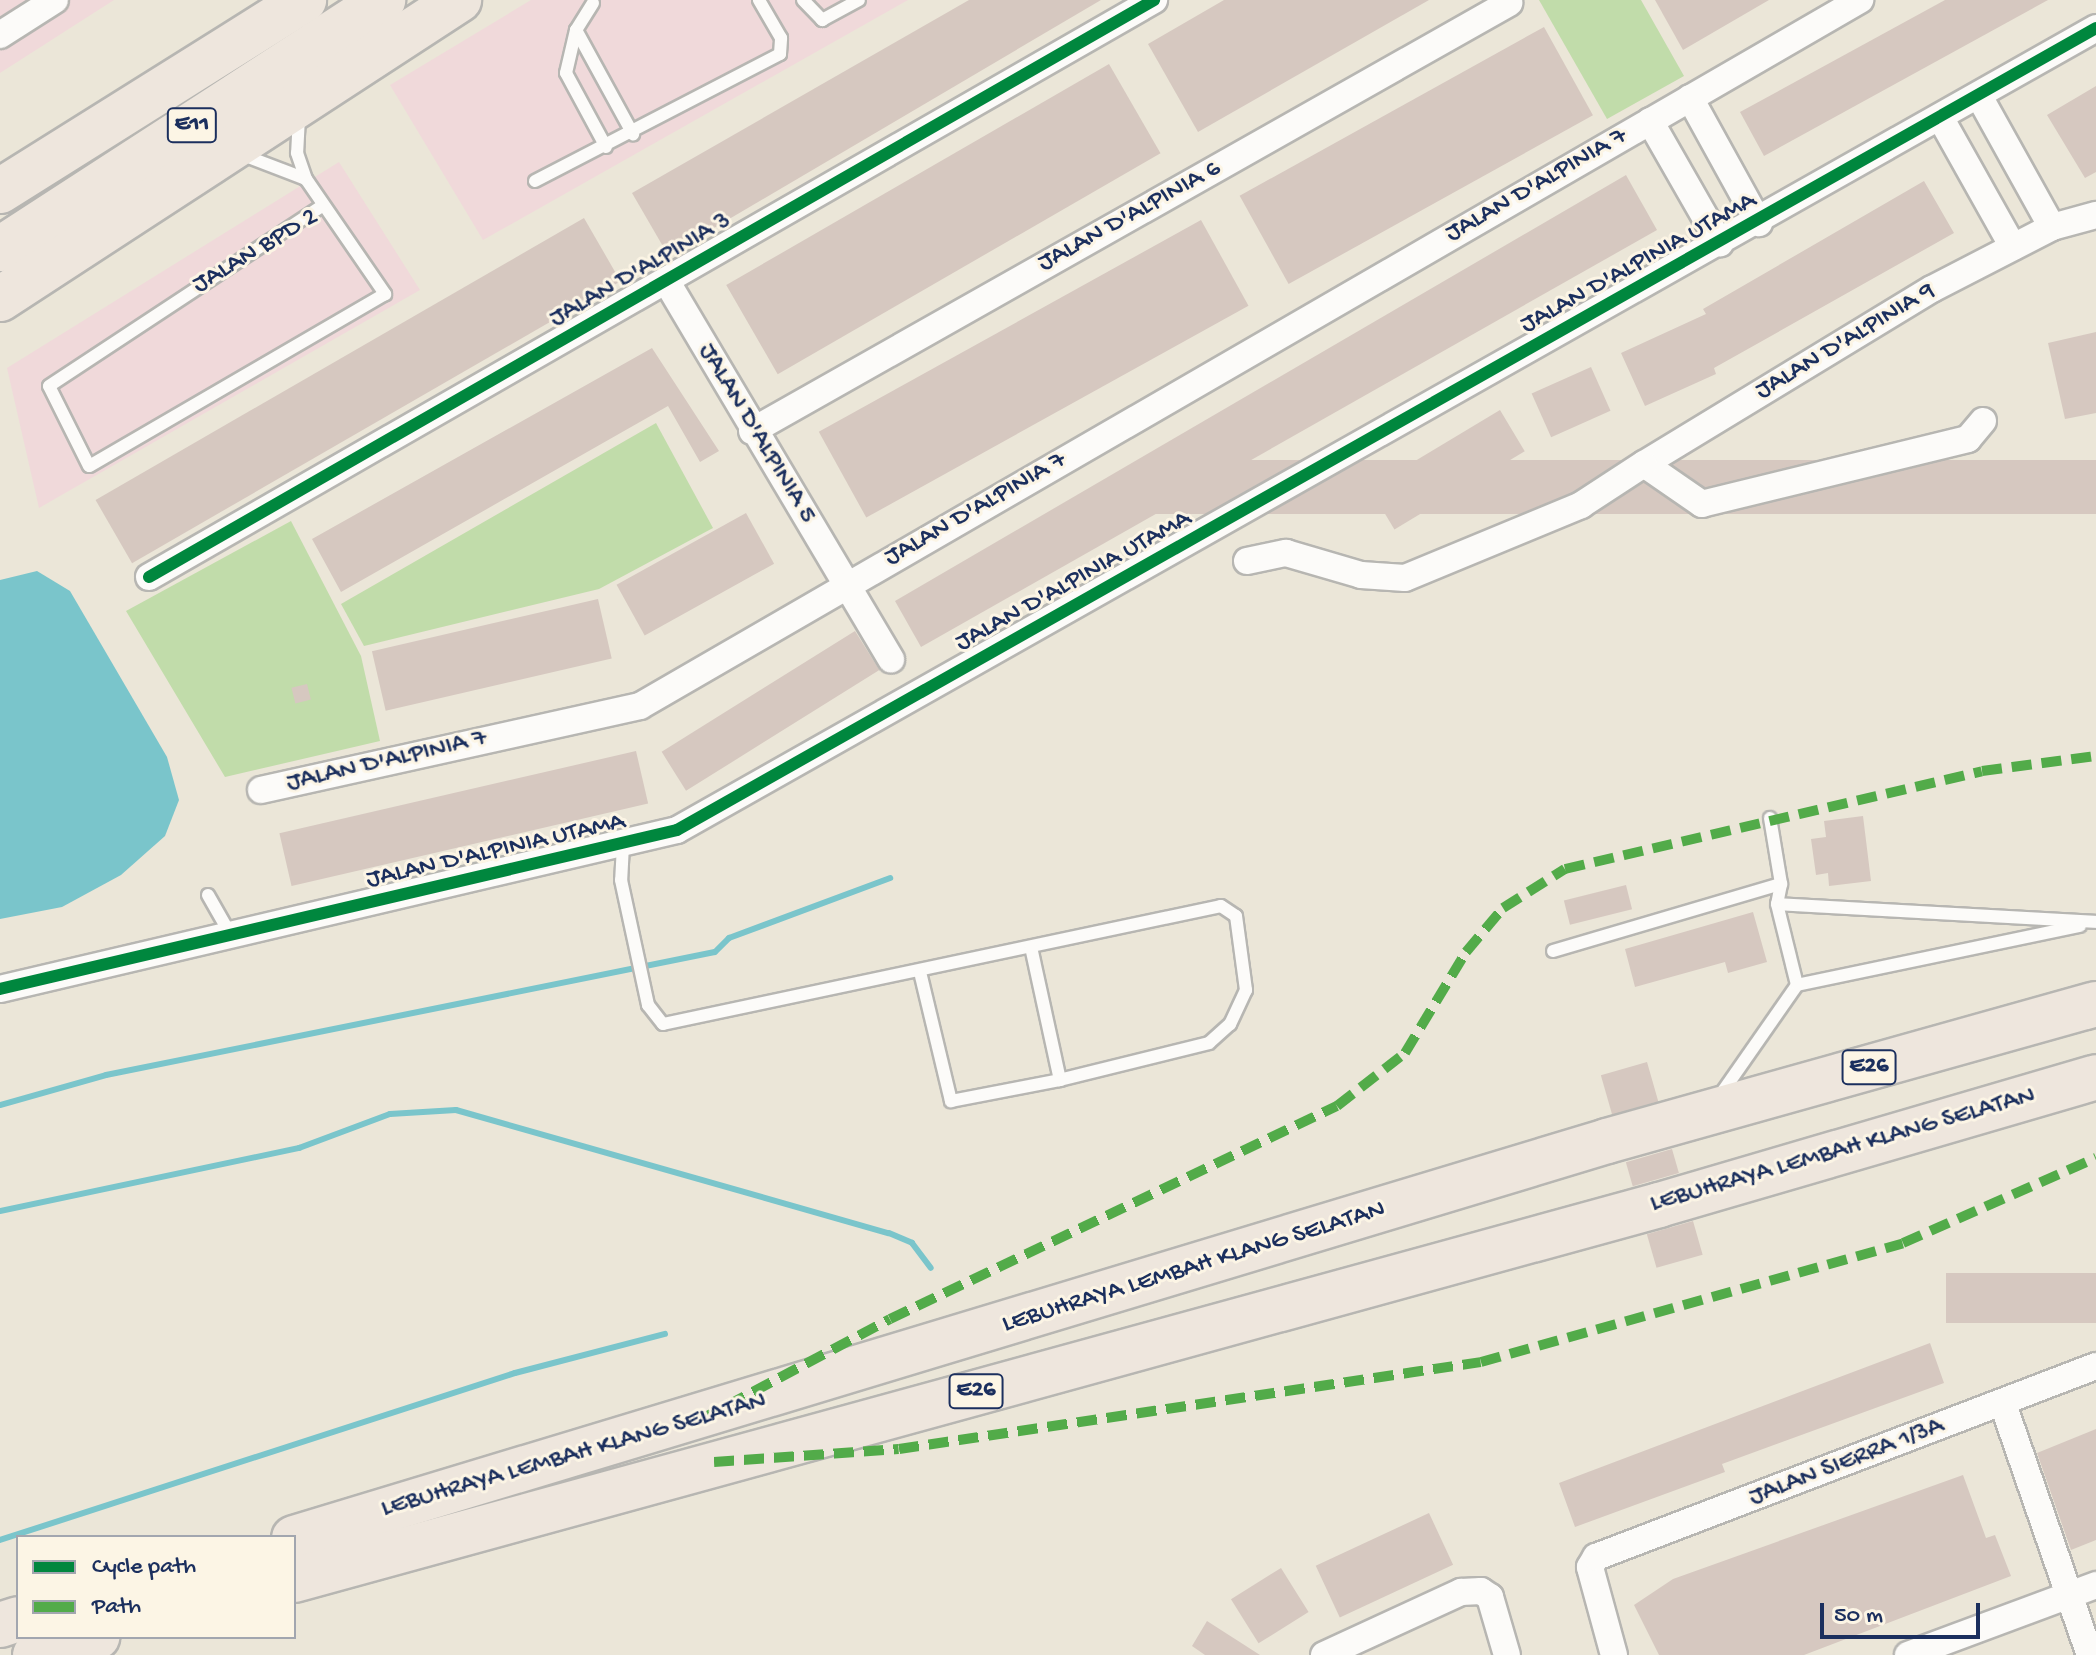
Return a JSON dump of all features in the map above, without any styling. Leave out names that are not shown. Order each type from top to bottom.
[{"type":"highway","name":"E11","points":[[0,191],[304,0]]},
{"type":"highway","name":"E11","points":[[0,249],[383,0]]},
{"type":"highway","points":[[0,299],[459,0]]},
{"type":"highway","name":"LEBUHRAYA LEMBAH KLANG SELATAN","points":[[296,1537],[1708,1112],[2096,1004]]},
{"type":"highway","name":"LEBUHRAYA LEMBAH KLANG SELATAN","points":[[296,1579],[1659,1205],[2096,1077]]},
{"type":"highway","points":[[35,1655],[90,1639]]},
{"type":"street","points":[[0,35],[55,0]]},
{"type":"street","name":"JALAN D'ALPINIA 3","points":[[149,577],[1154,0]]},
{"type":"street","name":"JALAN D'ALPINIA 7","points":[[261,790],[640,706],[1860,0]]},
{"type":"street","name":"JALAN D'ALPINIA 6","points":[[752,431],[1509,3]]},
{"type":"street","name":"JALAN D'ALPINIA UTAMA","points":[[0,989],[232,937],[677,830],[1759,223],[2096,28]]},
{"type":"street","points":[[1979,96],[2052,227]]},
{"type":"street","points":[[1690,98],[1759,223]]},
{"type":"street","points":[[1940,117],[2013,247]]},
{"type":"street","points":[[1650,121],[1720,243]]},
{"type":"street","points":[[1694,197],[1733,176]]},
{"type":"street","name":"JALAN D'ALPINIA 9","points":[[1247,561],[1286,553],[1361,575],[1405,578],[1554,517],[2013,247],[2052,227],[2096,215]]},
{"type":"street","name":"JALAN D'ALPINIA 5","points":[[667,282],[752,431],[891,660]]},
{"type":"street","points":[[1644,464],[1702,504],[1968,439],[1983,421]]},
{"type":"street","name":"JALAN SIERRA 1/3A","points":[[1614,1655],[1590,1567],[1596,1557],[2096,1366]]},
{"type":"street","points":[[2003,1404],[2090,1655]]},
{"type":"street","points":[[1908,1655],[2096,1585]]},
{"type":"street","points":[[1324,1655],[1461,1592],[1481,1591],[1490,1597],[1507,1655]]},
{"type":"lane","points":[[535,181],[633,134],[780,54],[781,38],[759,0]]},
{"type":"lane","points":[[803,0],[822,20],[859,0]]},
{"type":"lane","points":[[594,1],[576,30],[566,73],[606,147]]},
{"type":"lane","points":[[576,30],[633,134]]},
{"type":"lane","points":[[305,102],[297,153],[306,179],[322,206]]},
{"type":"lane","points":[[222,156],[261,158],[306,179]]},
{"type":"lane","name":"JALAN BPD 2","points":[[322,206],[385,294],[89,466],[49,386],[322,206]]},
{"type":"lane","points":[[1770,818],[1781,884],[1777,904],[1797,985]]},
{"type":"lane","points":[[623,845],[621,880],[648,1005],[663,1024],[677,1024],[1221,906],[1236,916],[1246,990],[1230,1024],[1209,1043],[1060,1080],[951,1101],[920,972]]},
{"type":"lane","points":[[1553,951],[1781,884]]},
{"type":"lane","points":[[208,895],[232,937]]},
{"type":"lane","points":[[1777,904],[2096,923]]},
{"type":"lane","points":[[1708,1112],[1797,985],[2096,923]]},
{"type":"lane","points":[[1031,947],[1060,1080]]},
{"type":"shaded area","points":[[0,0],[114,0],[0,73]]},
{"type":"shaded area","points":[[531,0],[908,0],[483,240],[390,85]]},
{"type":"shaded area","points":[[339,162],[420,290],[39,508],[7,368]]},
{"type":"green space","points":[[1539,0],[1641,0],[1684,76],[1607,119]]},
{"type":"green space","points":[[656,423],[713,528],[599,589],[364,646],[341,604]]},
{"type":"green space","points":[[291,521],[361,656],[380,741],[225,777],[126,611]]},
{"type":"water","points":[[37,571],[70,591],[167,757],[179,800],[165,836],[121,875],[62,907],[0,919],[0,580]]},
{"type":"building","points":[[969,0],[1101,0],[668,255],[632,193]]},
{"type":"building","points":[[1224,0],[1429,0],[1198,132],[1148,44]]},
{"type":"building","points":[[1655,0],[1769,0],[1683,50]]},
{"type":"building","points":[[1945,0],[2048,0],[1764,156],[1740,112]]},
{"type":"building","points":[[1544,27],[1593,115],[1289,284],[1240,196]]},
{"type":"building","points":[[1109,64],[1160,153],[778,374],[726,285]]},
{"type":"building","points":[[2096,86],[2096,172],[2085,178],[2047,115]]},
{"type":"building","points":[[1626,175],[1657,230],[921,647],[895,601]]},
{"type":"building","points":[[1924,181],[1954,233],[1714,368],[1716,374],[1645,406],[1621,353],[1706,314],[1703,309]]},
{"type":"building","points":[[584,218],[620,281],[132,563],[96,500]]},
{"type":"building","points":[[1201,220],[1249,306],[866,518],[819,432]]},
{"type":"building","points":[[2096,332],[2096,413],[2065,419],[2048,343]]},
{"type":"building","points":[[652,348],[719,451],[700,462],[668,406],[341,592],[312,539]]},
{"type":"building","points":[[1591,367],[1611,411],[1551,437],[1532,393]]},
{"type":"building","points":[[1500,410],[1525,451],[1394,529],[1370,488]]},
{"type":"building","points":[[1145,460],[2096,460],[2096,514],[1145,514]]},
{"type":"building","points":[[746,513],[774,564],[645,635],[617,585]]},
{"type":"building","points":[[598,599],[612,658],[386,711],[372,651]]},
{"type":"building","points":[[855,631],[879,670],[686,791],[662,752]]},
{"type":"building","points":[[307,684],[311,700],[295,703],[291,688]]},
{"type":"building","points":[[636,751],[648,804],[292,886],[279,833]]},
{"type":"building","points":[[1863,816],[1871,881],[1829,886],[1828,873],[1816,875],[1811,839],[1826,837],[1824,821]]},
{"type":"building","points":[[1626,885],[1632,909],[1570,925],[1564,900]]},
{"type":"building","points":[[1753,912],[1767,962],[1728,973],[1725,962],[1635,987],[1625,949]]},
{"type":"building","points":[[1647,1062],[1658,1101],[1612,1115],[1601,1075]]},
{"type":"building","points":[[1672,1149],[1679,1173],[1633,1186],[1626,1162]]},
{"type":"building","points":[[1693,1221],[1703,1255],[1657,1268],[1647,1234]]},
{"type":"building","points":[[1946,1273],[2096,1273],[2096,1323],[1946,1323]]},
{"type":"building","points":[[1930,1343],[1944,1383],[1722,1464],[1725,1472],[1575,1527],[1559,1483]]},
{"type":"building","points":[[2096,1429],[2096,1540],[2071,1550],[2037,1453]]},
{"type":"building","points":[[1963,1475],[1986,1538],[1995,1535],[2011,1576],[1804,1655],[1659,1655],[1634,1605],[1673,1579]]},
{"type":"building","points":[[1429,1513],[1453,1565],[1340,1617],[1316,1566]]},
{"type":"building","points":[[1281,1568],[1309,1612],[1259,1643],[1231,1599]]},
{"type":"building","points":[[1207,1621],[1260,1655],[1205,1655],[1192,1646]]},
{"type":"waterway","points":[[0,1105],[106,1075],[715,952],[729,938],[890,878]]},
{"type":"waterway","points":[[0,1211],[299,1148],[390,1114],[456,1110],[889,1233],[912,1243],[931,1268]]},
{"type":"waterway","points":[[0,1540],[515,1373],[665,1334]]},
{"type":"marked path","points":[[700,1420],[890,1319],[1337,1106],[1405,1053],[1466,952],[1503,908],[1565,869],[1982,771],[2096,756]]},
{"type":"marked path","points":[[714,1462],[899,1449],[1481,1362],[1903,1243],[2096,1158]]},
{"type":"cycle path","points":[[149,577],[1154,0]]},
{"type":"cycle path","points":[[0,989],[677,830],[2096,28]]}]
